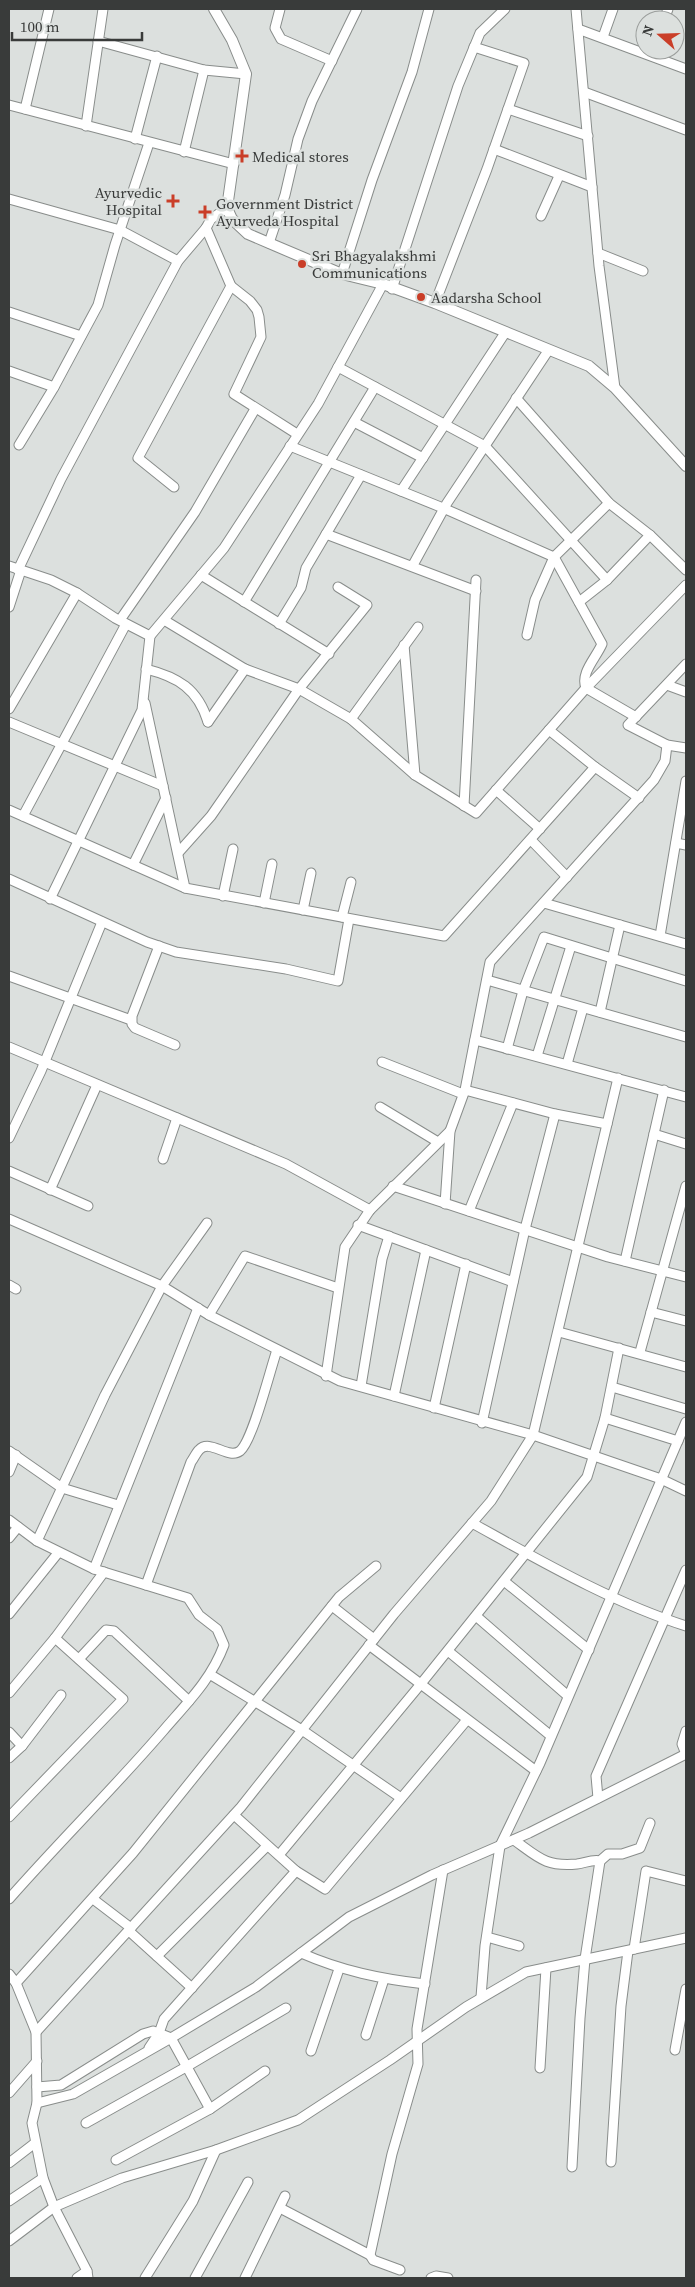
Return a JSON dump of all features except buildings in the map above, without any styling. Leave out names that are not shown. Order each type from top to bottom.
[{"type":"street","points":[[25,109],[49,9]]},
{"type":"street","points":[[86,126],[103,9]]},
{"type":"street","points":[[214,9],[235,47],[246,74],[227,208],[232,219],[248,234],[342,274],[387,286],[588,366],[615,388],[685,460]]},
{"type":"street","points":[[280,9],[275,28],[282,39],[332,61]]},
{"type":"street","points":[[269,243],[285,195],[298,139],[312,101],[357,9]]},
{"type":"street","points":[[342,274],[372,180],[412,72],[429,9]]},
{"type":"street","points":[[50,899],[114,764],[142,710],[150,636],[224,548],[290,446],[387,286],[458,86],[474,47],[480,33],[504,9]]},
{"type":"street","points":[[576,9],[598,254],[615,388]]},
{"type":"street","points":[[603,37],[613,9]]},
{"type":"street","points":[[578,29],[635,47]]},
{"type":"street","points":[[98,41],[204,70],[246,74]]},
{"type":"street","points":[[435,304],[494,149],[524,63],[474,47]]},
{"type":"street","points":[[134,139],[157,56]]},
{"type":"street","points":[[667,60],[686,69]]},
{"type":"street","points":[[184,152],[204,70]]},
{"type":"street","points":[[584,92],[686,130]]},
{"type":"street","points":[[9,105],[234,164]]},
{"type":"street","points":[[508,109],[588,136]]},
{"type":"street","points":[[19,445],[54,387],[98,305],[120,230],[149,143]]},
{"type":"street","points":[[494,149],[559,176],[592,187]]},
{"type":"street","points":[[541,216],[559,176]]},
{"type":"street","points":[[9,199],[120,230],[178,261]]},
{"type":"street","points":[[9,608],[20,570],[61,479],[178,261],[206,228],[211,219],[227,208]]},
{"type":"street","points":[[206,228],[232,286],[250,301],[257,310],[259,317],[261,337],[234,394],[297,434]]},
{"type":"street","points":[[598,254],[643,271]]},
{"type":"street","points":[[174,487],[138,458],[232,286]]},
{"type":"street","points":[[9,312],[81,336]]},
{"type":"street","points":[[401,491],[505,333]]},
{"type":"street","points":[[412,565],[444,508],[548,351]]},
{"type":"street","points":[[338,367],[485,446],[607,580]]},
{"type":"street","points":[[9,370],[54,387]]},
{"type":"street","points":[[244,602],[375,387]]},
{"type":"street","points":[[516,398],[609,502],[650,535],[686,570]]},
{"type":"street","points":[[23,816],[123,622],[195,512],[255,409]]},
{"type":"street","points":[[354,422],[423,458]]},
{"type":"street","points":[[290,446],[444,508],[554,557],[602,644],[586,670],[584,683],[586,688],[636,717]]},
{"type":"street","points":[[279,624],[301,588],[306,568],[361,475]]},
{"type":"street","points":[[528,635],[535,600],[554,557],[609,502]]},
{"type":"street","points":[[326,534],[412,565],[476,591]]},
{"type":"street","points":[[579,602],[607,580],[650,535]]},
{"type":"street","points":[[9,566],[51,580],[150,636]]},
{"type":"street","points":[[202,576],[329,654]]},
{"type":"street","points":[[464,806],[476,580]]},
{"type":"street","points":[[164,620],[245,669],[299,689],[351,719],[415,775],[476,813],[586,688],[686,585]]},
{"type":"street","points":[[178,853],[211,816],[299,689],[367,605],[338,587]]},
{"type":"street","points":[[9,709],[77,593]]},
{"type":"street","points":[[351,719],[418,627]]},
{"type":"street","points":[[404,645],[415,775]]},
{"type":"street","points":[[686,664],[628,726],[667,745],[686,748]]},
{"type":"street","points":[[146,669],[168,674],[194,694],[203,706],[208,722],[245,669]]},
{"type":"street","points":[[667,685],[686,692]]},
{"type":"street","points":[[143,695],[185,888]]},
{"type":"street","points":[[9,722],[114,764],[163,786]]},
{"type":"street","points":[[549,730],[639,798]]},
{"type":"street","points":[[445,1204],[450,1131],[464,1092],[490,962],[654,780],[665,761],[667,745]]},
{"type":"street","points":[[9,810],[185,888],[444,936],[596,767]]},
{"type":"street","points":[[660,936],[686,781]]},
{"type":"street","points":[[496,790],[540,829]]},
{"type":"street","points":[[133,865],[166,798]]},
{"type":"street","points":[[531,840],[567,877]]},
{"type":"street","points":[[676,844],[686,845]]},
{"type":"street","points":[[223,896],[234,849]]},
{"type":"street","points":[[264,903],[272,864]]},
{"type":"street","points":[[303,910],[311,873]]},
{"type":"street","points":[[9,879],[50,899],[159,946],[195,955],[286,969],[338,981],[351,882]]},
{"type":"street","points":[[544,903],[686,944]]},
{"type":"street","points":[[9,1138],[44,1062],[102,922]]},
{"type":"street","points":[[600,1012],[620,925]]},
{"type":"street","points":[[507,1048],[523,990],[544,937],[686,981]]},
{"type":"street","points":[[131,1020],[159,946]]},
{"type":"street","points":[[537,1056],[553,999],[571,946]]},
{"type":"street","points":[[9,976],[70,1000],[131,1020],[135,1028],[175,1046]]},
{"type":"street","points":[[487,980],[686,1037]]},
{"type":"street","points":[[567,1064],[584,1008]]},
{"type":"street","points":[[475,1040],[686,1097]]},
{"type":"street","points":[[9,1047],[286,1164],[370,1210]]},
{"type":"street","points":[[382,1062],[464,1092],[555,1114],[607,1124]]},
{"type":"street","points":[[36,2032],[234,1815],[372,1642],[491,1500],[533,1435],[618,1078]]},
{"type":"street","points":[[50,1190],[97,1085]]},
{"type":"street","points":[[625,1261],[664,1090]]},
{"type":"street","points":[[469,1211],[513,1103]]},
{"type":"street","points":[[380,1107],[438,1142]]},
{"type":"street","points":[[482,1422],[525,1229],[555,1114]]},
{"type":"street","points":[[163,1159],[177,1118]]},
{"type":"street","points":[[326,1376],[345,1247],[358,1225],[370,1210],[450,1131]]},
{"type":"street","points":[[654,1134],[686,1144]]},
{"type":"street","points":[[9,1171],[88,1206]]},
{"type":"street","points":[[393,1186],[625,1261],[686,1277]]},
{"type":"street","points":[[640,1352],[686,1186]]},
{"type":"street","points":[[9,1219],[162,1286],[209,1315],[326,1376],[533,1435],[662,1479],[686,1491]]},
{"type":"street","points":[[37,1541],[104,1395],[162,1286],[207,1223]]},
{"type":"street","points":[[358,1225],[513,1282]]},
{"type":"street","points":[[361,1386],[382,1259],[389,1236]]},
{"type":"street","points":[[394,1396],[426,1250]]},
{"type":"street","points":[[209,1315],[245,1256],[338,1288]]},
{"type":"street","points":[[434,1408],[466,1264]]},
{"type":"street","points":[[94,1569],[198,1308]]},
{"type":"street","points":[[651,1312],[686,1321]]},
{"type":"street","points":[[559,1332],[640,1352],[686,1367]]},
{"type":"street","points":[[279,1855],[448,1651],[587,1477],[605,1418],[619,1348]]},
{"type":"street","points":[[146,1585],[191,1462],[200,1449],[205,1446],[236,1453],[240,1450],[250,1436],[277,1350]]},
{"type":"street","points":[[612,1387],[686,1409]]},
{"type":"street","points":[[605,1418],[678,1441]]},
{"type":"street","points":[[481,1997],[486,1937],[500,1846],[536,1771],[686,1422]]},
{"type":"street","points":[[9,1472],[12,1453],[62,1488],[118,1505]]},
{"type":"street","points":[[9,1520],[37,1541],[58,1553],[94,1569],[188,1598],[199,1615],[217,1628],[224,1645],[211,1675],[189,1701],[121,1779],[42,1861],[9,1899]]},
{"type":"street","points":[[472,1523],[612,1596],[686,1626]]},
{"type":"street","points":[[9,1538],[18,1527]]},
{"type":"street","points":[[9,1614],[58,1553]]},
{"type":"street","points":[[77,2278],[88,2275],[54,2207],[43,2178],[32,2123],[37,2103],[36,2032],[12,1981],[93,1899],[133,1853],[339,1597],[376,1566]]},
{"type":"street","points":[[598,1798],[596,1776],[686,1570]]},
{"type":"street","points":[[9,1693],[55,1638],[104,1572]]},
{"type":"street","points":[[504,1581],[589,1650]]},
{"type":"street","points":[[332,1606],[420,1685],[466,1721],[536,1771]]},
{"type":"street","points":[[476,1616],[568,1696]]},
{"type":"street","points":[[79,1659],[106,1630],[114,1631],[189,1701]]},
{"type":"street","points":[[9,1818],[123,1699],[55,1638]]},
{"type":"street","points":[[448,1651],[551,1736]]},
{"type":"street","points":[[211,1675],[302,1730],[402,1798]]},
{"type":"street","points":[[9,1758],[22,1746],[61,1695]]},
{"type":"street","points":[[234,1815],[296,1871],[325,1889],[466,1721]]},
{"type":"street","points":[[9,1732],[22,1746]]},
{"type":"street","points":[[37,2103],[73,2094],[256,1988],[349,1917],[443,1870],[514,1840],[686,1754],[682,1744],[686,1732]]},
{"type":"street","points":[[572,2167],[586,1959],[600,1862],[608,1854],[622,1854],[640,1848],[650,1824]]},
{"type":"street","points":[[514,1840],[545,1862],[572,1864],[596,1860],[600,1862]]},
{"type":"street","points":[[157,1956],[267,1846]]},
{"type":"street","points":[[370,2255],[392,2154],[418,2064],[417,2028],[443,1870]]},
{"type":"street","points":[[147,2051],[159,2033],[164,2019],[296,1871]]},
{"type":"street","points":[[611,2162],[621,2006],[646,1871],[686,1881]]},
{"type":"street","points":[[93,1899],[130,1930],[192,1988]]},
{"type":"street","points":[[486,1937],[520,1946]]},
{"type":"street","points":[[9,2241],[54,2207],[122,2178],[216,2150],[298,2120],[418,2042],[481,1997],[526,1972],[686,1938]]},
{"type":"street","points":[[301,1953],[339,1969],[384,1979],[425,1984]]},
{"type":"street","points":[[540,2068],[546,1968]]},
{"type":"street","points":[[311,2051],[339,1969]]},
{"type":"street","points":[[366,2035],[384,1979]]},
{"type":"street","points":[[675,2050],[686,1989]]},
{"type":"street","points":[[86,2123],[286,2008]]},
{"type":"street","points":[[37,2087],[61,2085],[143,2034],[153,2031],[171,2038],[210,2109]]},
{"type":"street","points":[[9,2093],[37,2061]]},
{"type":"street","points":[[116,2160],[210,2109],[265,2071]]},
{"type":"street","points":[[9,2163],[36,2143]]},
{"type":"street","points":[[145,2278],[193,2201],[216,2150]]},
{"type":"street","points":[[9,2201],[43,2178]]},
{"type":"street","points":[[195,2278],[248,2182]]},
{"type":"street","points":[[245,2278],[285,2196]]},
{"type":"street","points":[[280,2208],[370,2255],[373,2260],[400,2270]]},
{"type":"street","points":[[431,2278],[436,2276],[448,2278]]},
{"type":"place","name":"Medical stores","points":[[242,156]]},
{"type":"place","name":"Ayurvedic Hospital","points":[[173,201]]},
{"type":"place","name":"Government District Ayurveda Hospital","points":[[205,212]]},
{"type":"place","name":"Sri Bhagyalakshmi Communications","points":[[302,264]]},
{"type":"place","name":"Aadarsha School","points":[[421,297]]}]
